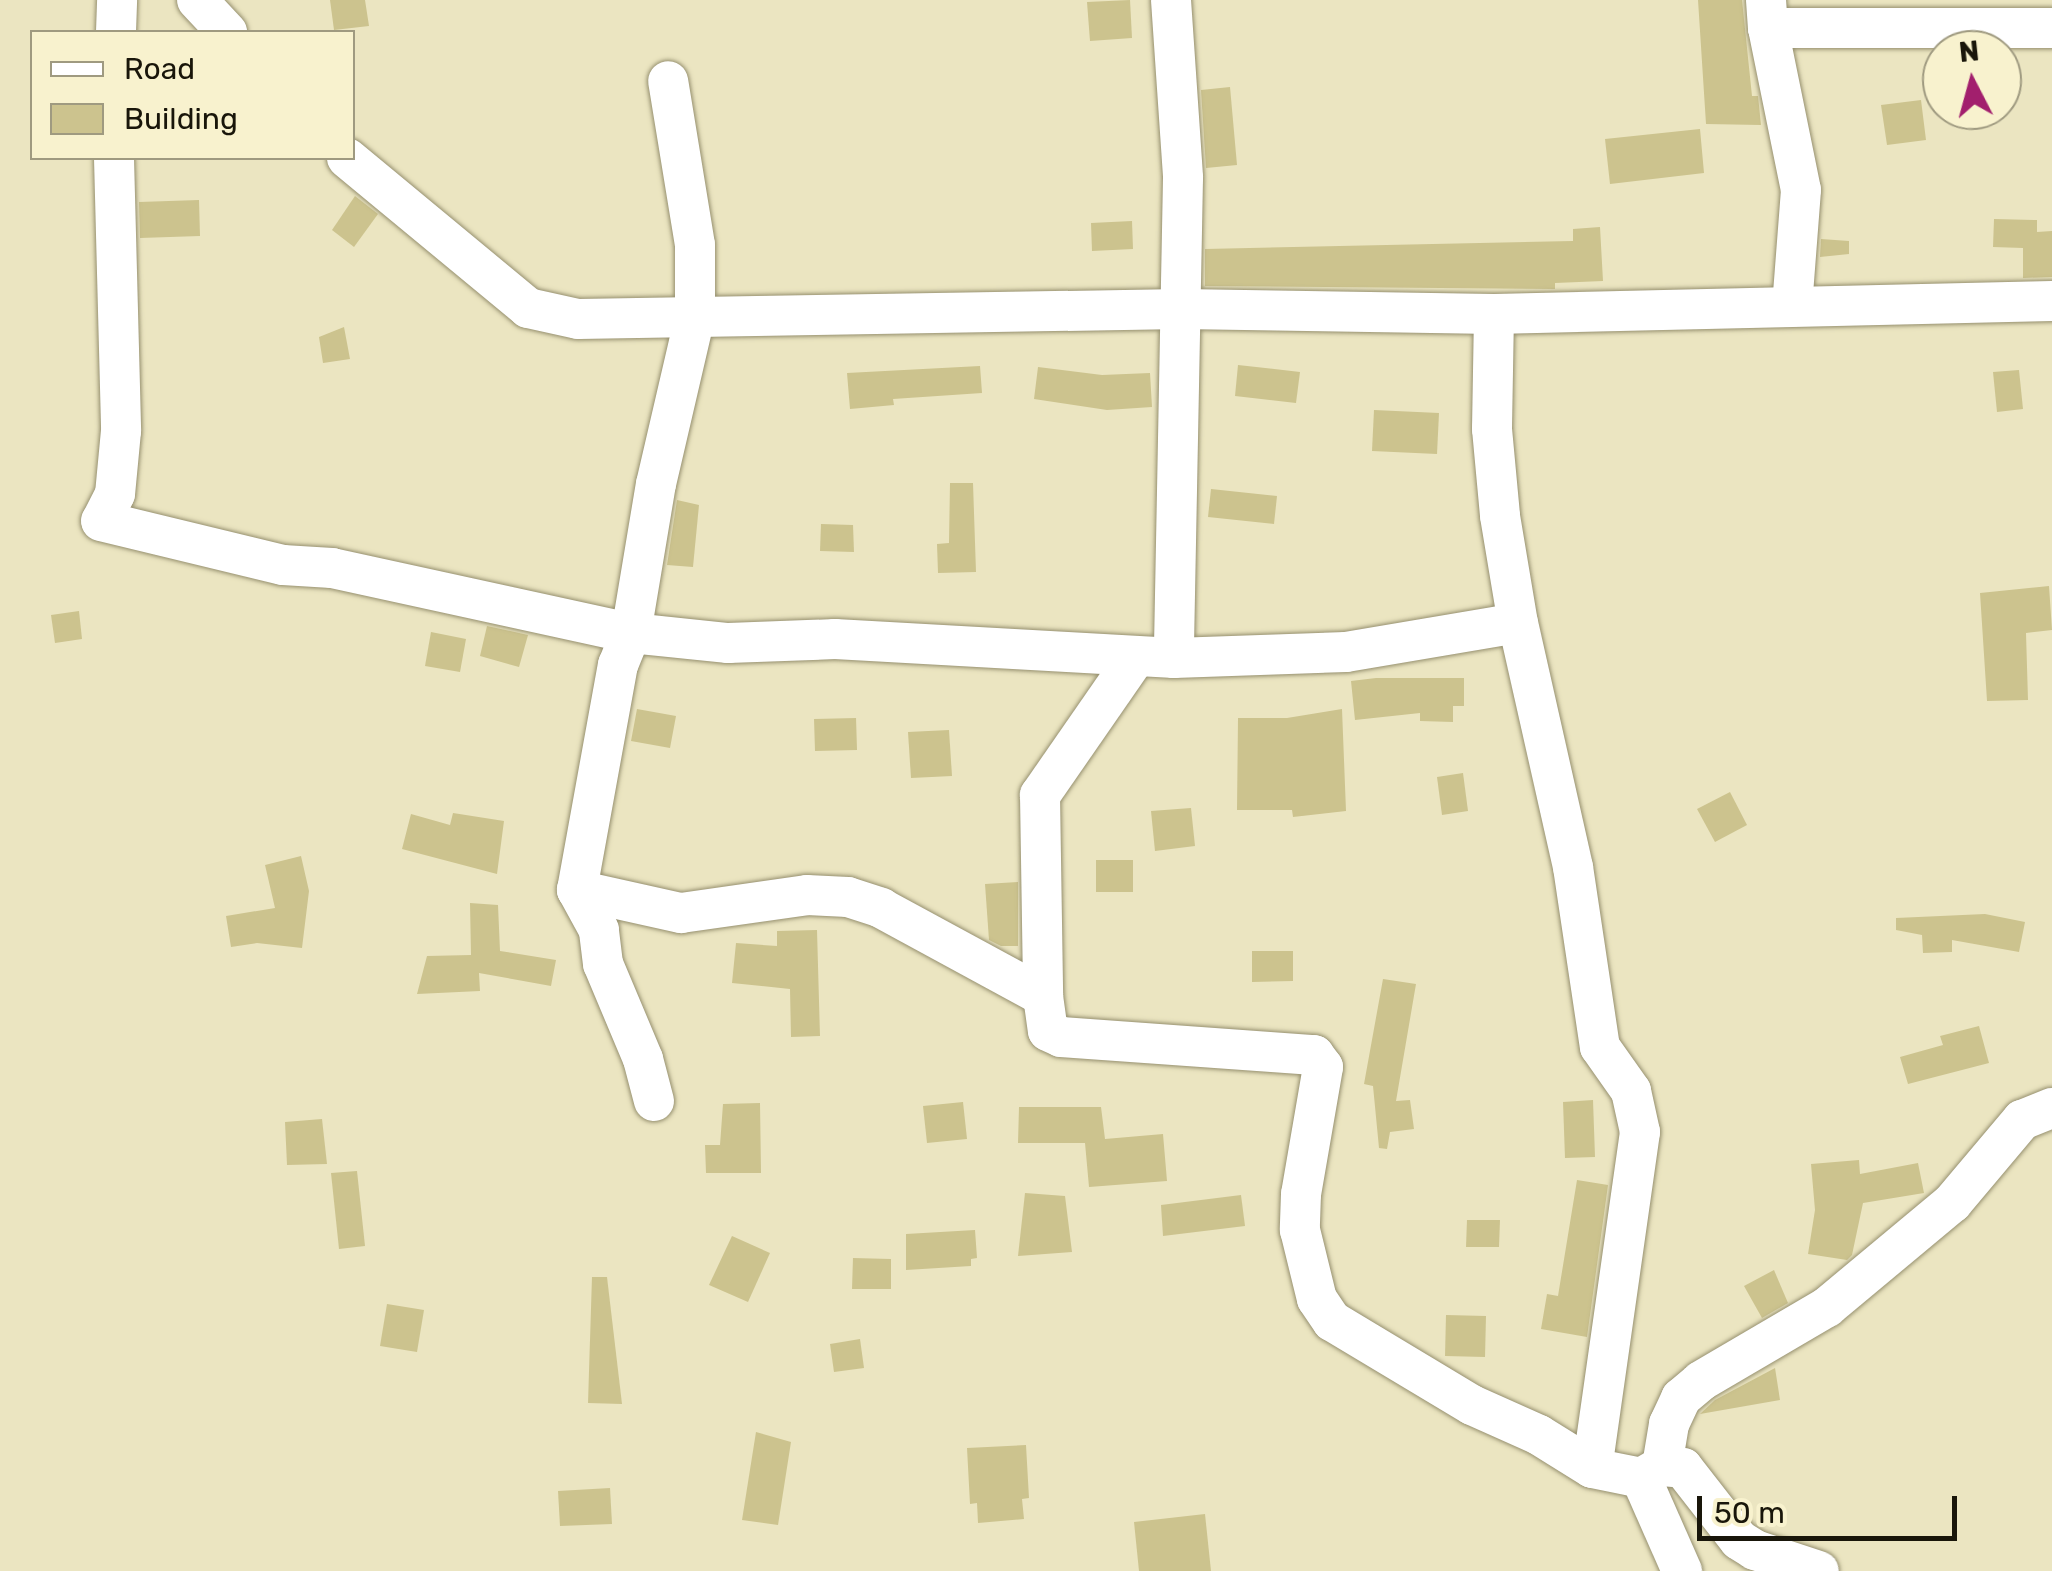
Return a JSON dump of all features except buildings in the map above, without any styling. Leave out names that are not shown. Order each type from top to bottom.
[{"type":"street","points":[[116,30],[117,0]]},
{"type":"street","points":[[197,0],[225,30]]},
{"type":"street","points":[[1171,0],[1183,178],[1182,309],[1154,658],[1040,795],[1043,996],[1048,1031],[1061,1036],[1314,1055],[1323,1067],[1301,1194],[1300,1230],[1317,1300],[1332,1322],[1472,1406],[1539,1435],[1592,1468],[1651,1472],[1683,1468],[1739,1540],[1756,1550],[1819,1571]]},
{"type":"street","points":[[1792,306],[1801,190],[1767,14],[2052,28]]},
{"type":"street","points":[[654,1101],[643,1058],[602,964],[599,930],[577,890],[618,665],[630,633],[656,484],[695,316],[695,245],[668,81]]},
{"type":"street","points":[[114,160],[121,431],[115,494],[101,520],[283,565],[332,568],[630,633],[728,644],[836,639],[1154,658],[1346,652],[1518,623]]},
{"type":"street","points":[[349,160],[528,308],[578,319],[1182,309],[1494,314],[2052,301]]},
{"type":"street","points":[[1494,314],[1492,429],[1518,623],[1573,867],[1600,1047],[1631,1091],[1640,1132],[1592,1468]]},
{"type":"street","points":[[577,890],[680,913],[807,895],[848,897],[881,908],[1043,996]]},
{"type":"street","points":[[1682,1571],[1651,1472],[1681,1398],[1700,1382],[1828,1308],[1952,1203],[2022,1120],[2052,1108]]}]
